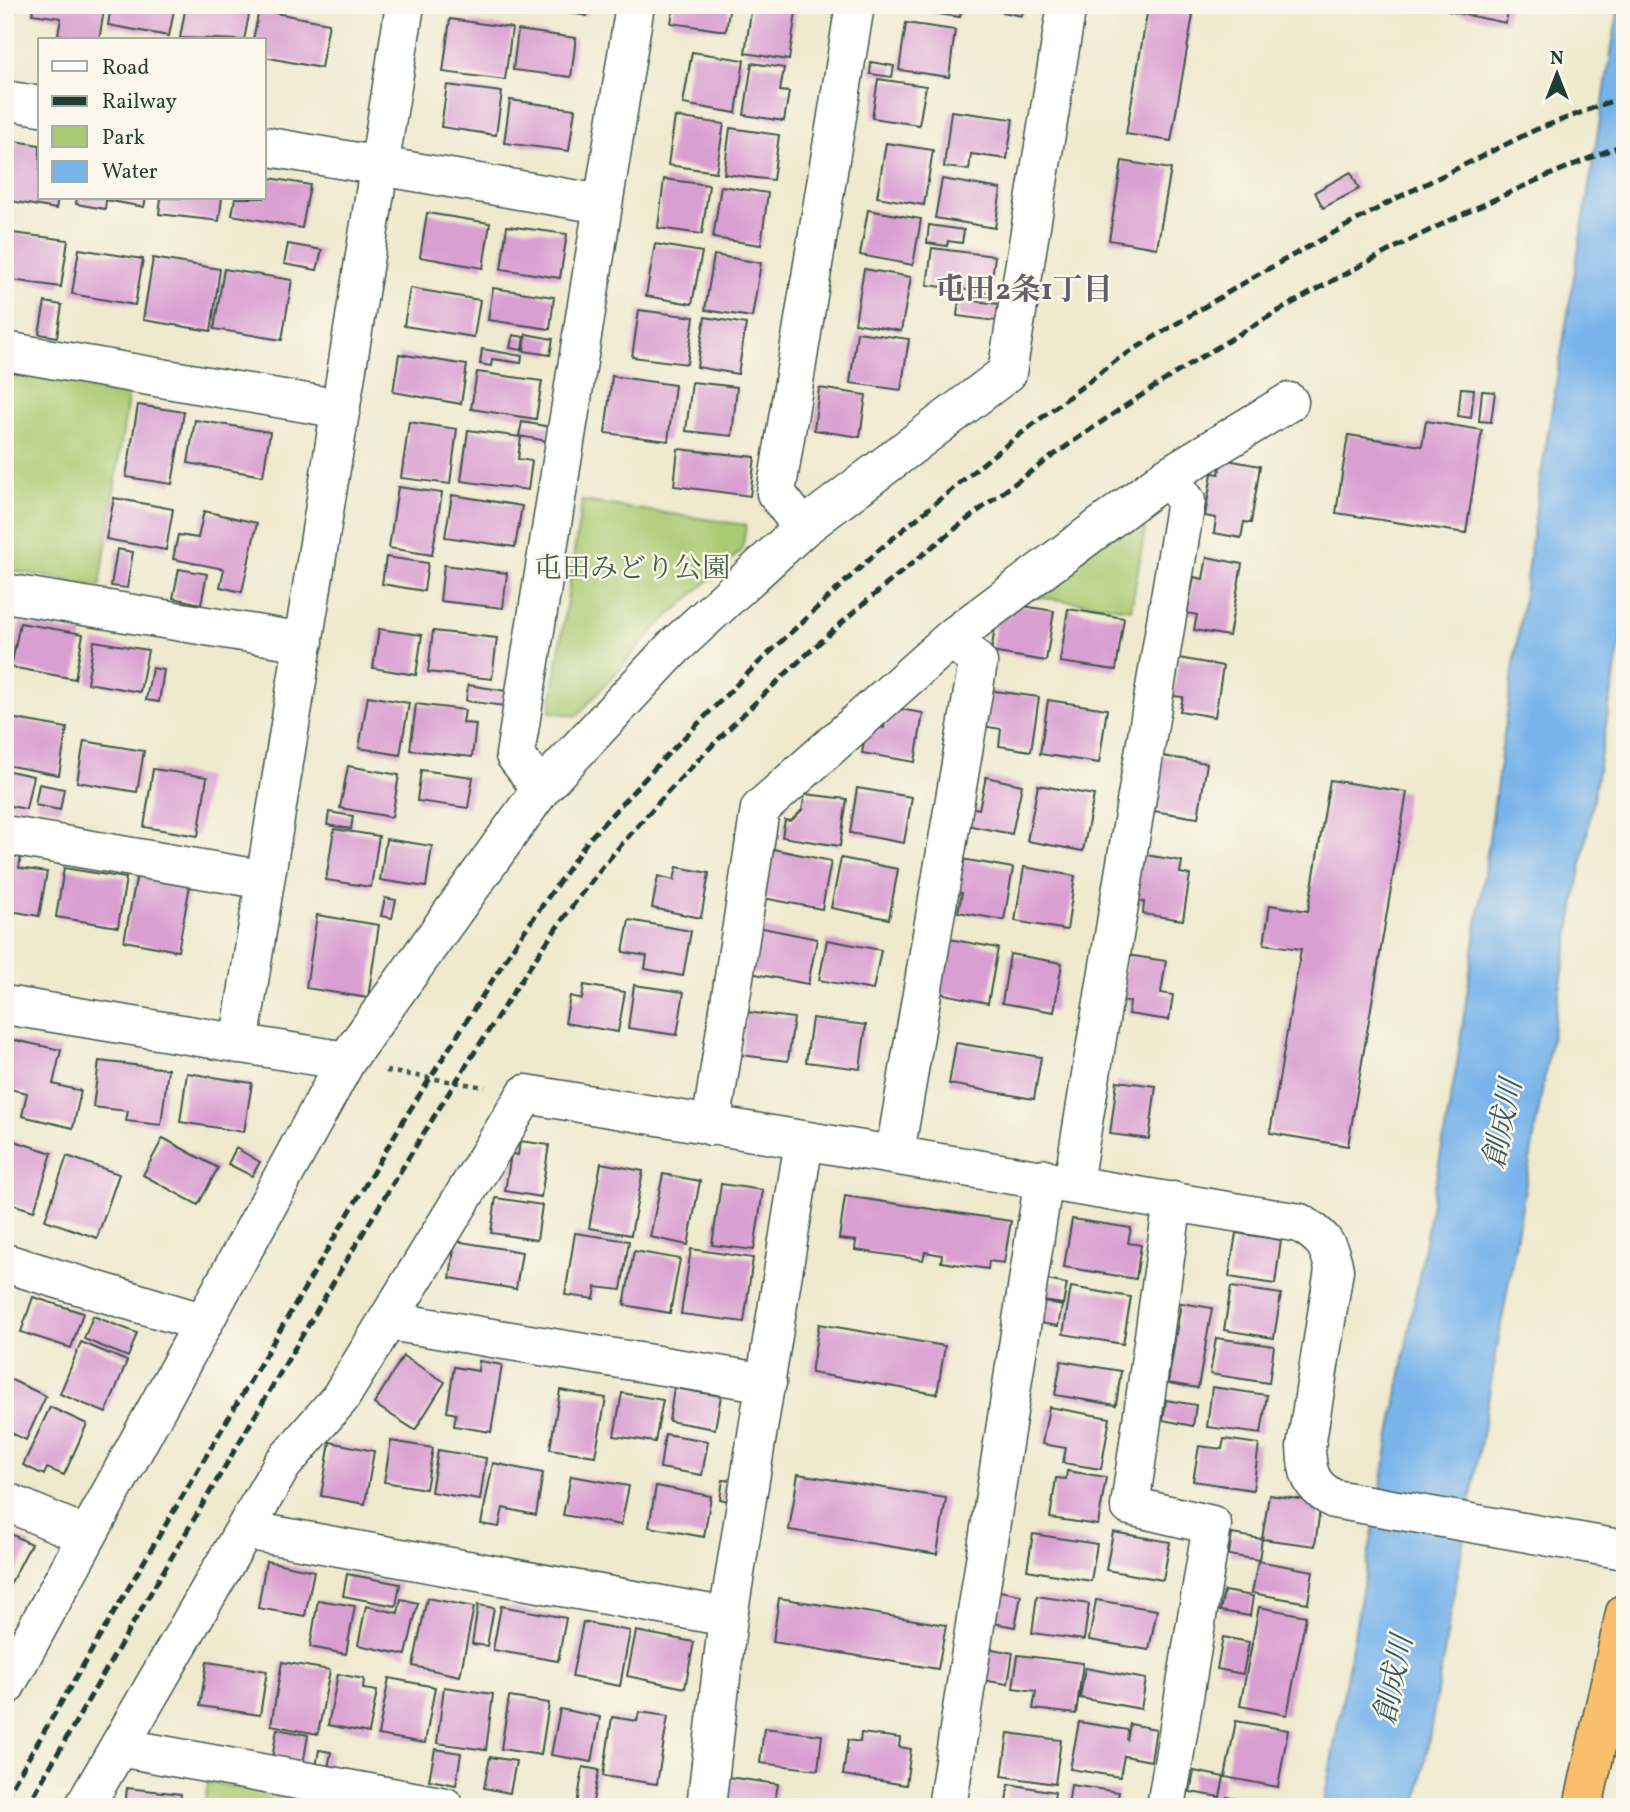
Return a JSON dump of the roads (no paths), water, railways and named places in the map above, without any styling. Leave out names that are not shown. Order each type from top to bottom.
[{"type":"highway","points":[[1583,1807],[1625,1614]]},
{"type":"street","points":[[239,1044],[405,5]]},
{"type":"street","points":[[541,789],[515,755],[601,204],[635,5]]},
{"type":"street","points":[[803,528],[776,493],[855,5]]},
{"type":"street","points":[[5,1687],[201,1322],[361,1065],[541,789],[673,648],[803,528],[1007,373],[1067,5]]},
{"type":"street","points":[[5,100],[38,106]]},
{"type":"street","points":[[266,146],[601,204]]},
{"type":"street","points":[[5,351],[341,409]]},
{"type":"street","points":[[711,1126],[760,809],[953,637],[1168,476],[1289,401]]},
{"type":"street","points":[[947,1807],[1058,1180],[1186,501],[1168,476]]},
{"type":"street","points":[[5,593],[304,642]]},
{"type":"street","points":[[895,1153],[978,663],[953,637]]},
{"type":"street","points":[[5,835],[265,880]]},
{"type":"street","points":[[5,1005],[361,1065]]},
{"type":"street","points":[[84,1807],[282,1465],[340,1398],[526,1094],[1058,1180],[1300,1223],[1319,1234],[1330,1248],[1334,1270],[1306,1447],[1307,1472],[1316,1489],[1334,1499],[1625,1550]]},
{"type":"street","points":[[706,1807],[728,1617],[768,1383],[804,1141]]},
{"type":"street","points":[[1166,1807],[1212,1525],[1130,1506],[1173,1201]]},
{"type":"street","points":[[5,1262],[201,1322]]},
{"type":"street","points":[[389,1321],[768,1383]]},
{"type":"street","points":[[5,1501],[87,1536]]},
{"type":"street","points":[[245,1530],[728,1617]]},
{"type":"street","points":[[119,1746],[351,1798],[445,1807]]},
{"type":"water","name":"創成川","points":[[1619,5],[1625,5],[1625,616],[1417,1807],[1323,1807],[1457,1064],[1540,481]]},
{"type":"railway","points":[[5,1798],[403,1121],[516,943],[589,839],[666,756],[753,668],[880,549],[992,456],[1118,359],[1257,275],[1397,198],[1535,130],[1625,96]]},
{"type":"railway","points":[[27,1807],[333,1283],[429,1124],[519,983],[620,846],[723,735],[835,629],[954,529],[1081,436],[1213,350],[1348,272],[1486,203],[1625,144]]},
{"type":"district","name":"屯田2条1丁目","points":[[1024,291]]},
{"type":"park label","name":"屯田みどり公園","points":[[632,569]]}]
